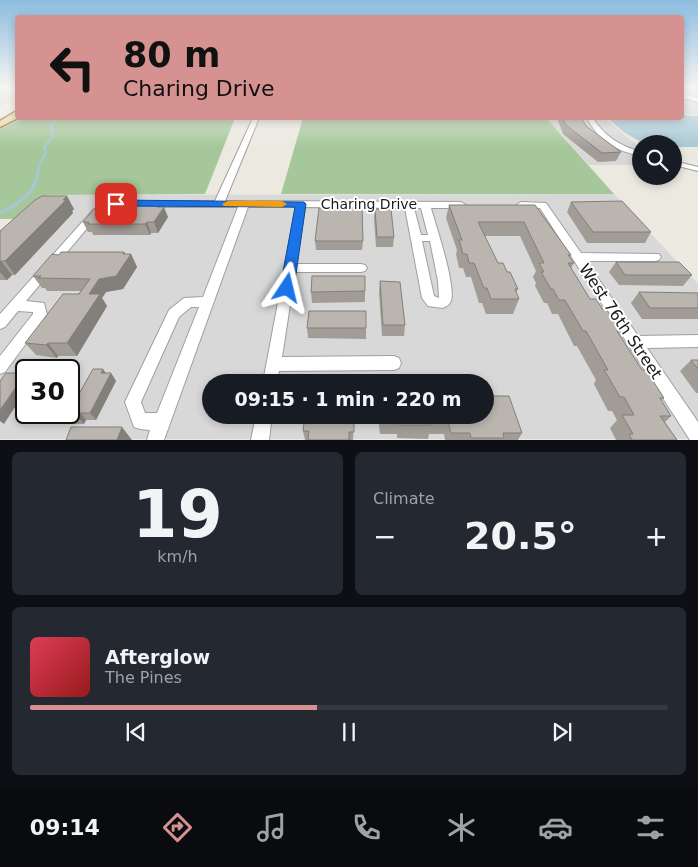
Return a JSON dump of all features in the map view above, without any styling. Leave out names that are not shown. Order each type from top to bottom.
[{"type":"main road","points":[[0,124],[15,116]]},
{"type":"street","points":[[219,204],[255,120]]},
{"type":"street","points":[[591,120],[601,136],[612,144],[632,151]]},
{"type":"street","points":[[682,165],[698,169]]},
{"type":"street","name":"Charing Drive","points":[[14,306],[96,212],[105,206],[116,204],[474,205]]},
{"type":"street","points":[[155,440],[244,204]]},
{"type":"street","points":[[271,374],[301,204]]},
{"type":"street","points":[[409,204],[428,298],[432,302],[442,303],[446,296],[425,205]]},
{"type":"street","name":"West 76th Street","points":[[514,205],[543,205],[698,438]]},
{"type":"street","points":[[416,238],[433,238]]},
{"type":"street","points":[[578,257],[655,257]]},
{"type":"street","points":[[291,268],[360,268]]},
{"type":"street","points":[[162,422],[140,420],[133,402],[174,314],[188,302],[207,302]]},
{"type":"street","points":[[0,367],[40,315],[39,307],[14,306],[1,321]]},
{"type":"street","points":[[634,342],[698,341]]},
{"type":"street","points":[[273,364],[394,364]]},
{"type":"street","points":[[260,440],[263,424]]},
{"type":"shaded area","points":[[684,108],[698,108],[698,114],[684,114]]},
{"type":"shaded area","points":[[548,120],[606,120],[632,141],[632,165],[589,165]]},
{"type":"shaded area","points":[[614,194],[698,284],[698,439],[0,439],[0,235],[47,195]]},
{"type":"green space","points":[[18,120],[234,120],[205,194],[47,195],[19,219],[0,219],[0,129]]},
{"type":"green space","points":[[302,120],[548,120],[614,194],[281,194]]},
{"type":"water","points":[[684,115],[698,116],[698,147],[682,147],[682,135],[632,135],[632,137],[617,127],[611,120],[684,120]]},
{"type":"building","points":[[564,120],[582,120],[586,126],[621,152],[602,153],[566,125]]},
{"type":"building","points":[[42,196],[67,196],[63,200],[66,200],[5,261],[0,262],[0,231]]},
{"type":"building","points":[[622,201],[651,232],[593,232],[571,202]]},
{"type":"building","points":[[104,205],[158,205],[157,207],[164,207],[154,222],[147,222],[145,224],[88,224],[89,222],[83,222],[96,207]]},
{"type":"building","points":[[449,205],[535,205],[571,255],[568,255],[574,263],[568,263],[590,299],[596,299],[603,310],[607,310],[621,331],[617,331],[642,370],[646,370],[664,398],[660,398],[671,416],[660,416],[677,440],[632,440],[629,434],[633,434],[622,415],[634,415],[624,397],[620,397],[604,370],[608,370],[586,331],[583,331],[565,300],[559,300],[541,272],[544,272],[539,263],[544,263],[524,222],[478,222],[498,263],[503,263],[507,272],[510,272],[518,289],[515,289],[519,299],[491,299],[487,288],[484,288],[474,263],[469,263],[467,254],[463,254],[459,240],[462,240]]},
{"type":"building","points":[[319,208],[362,208],[363,241],[315,241]]},
{"type":"building","points":[[375,209],[391,209],[394,237],[377,237]]},
{"type":"building","points":[[61,252],[124,252],[123,254],[131,254],[116,276],[99,279],[89,294],[100,294],[67,343],[48,343],[46,345],[25,343],[63,294],[79,294],[90,279],[38,278],[41,276],[33,276],[52,254],[59,255]]},
{"type":"building","points":[[616,262],[679,262],[692,275],[625,275]]},
{"type":"building","points":[[312,276],[365,276],[365,291],[311,292]]},
{"type":"building","points":[[380,281],[400,282],[405,325],[383,325]]},
{"type":"building","points":[[639,292],[698,293],[698,308],[650,308]]},
{"type":"building","points":[[309,311],[366,311],[366,328],[307,328]]},
{"type":"building","points":[[691,360],[698,360],[698,369]]},
{"type":"building","points":[[93,369],[103,369],[101,373],[111,373],[90,413],[80,413],[80,392]]},
{"type":"building","points":[[6,373],[15,373],[15,389],[0,410],[0,381]]},
{"type":"building","points":[[494,396],[509,396],[522,433],[503,433],[504,438],[471,438],[470,433],[451,433],[449,424],[494,424]]},
{"type":"building","points":[[304,424],[354,424],[354,432],[349,432],[349,440],[308,440],[309,431],[303,431]]},
{"type":"building","points":[[400,424],[431,424],[431,425]]},
{"type":"building","points":[[71,427],[122,427],[117,440],[66,440]]},
{"type":"waterway","points":[[52,130],[51,125],[57,120]]},
{"type":"waterway","points":[[35,184],[40,163],[46,153],[44,148],[53,136],[52,129]]},
{"type":"waterway","points":[[0,213],[26,197],[35,182]]},
{"type":"slow traffic","points":[[228,204],[282,204]]},
{"type":"route","points":[[116,204],[301,204],[287,288]]}]
